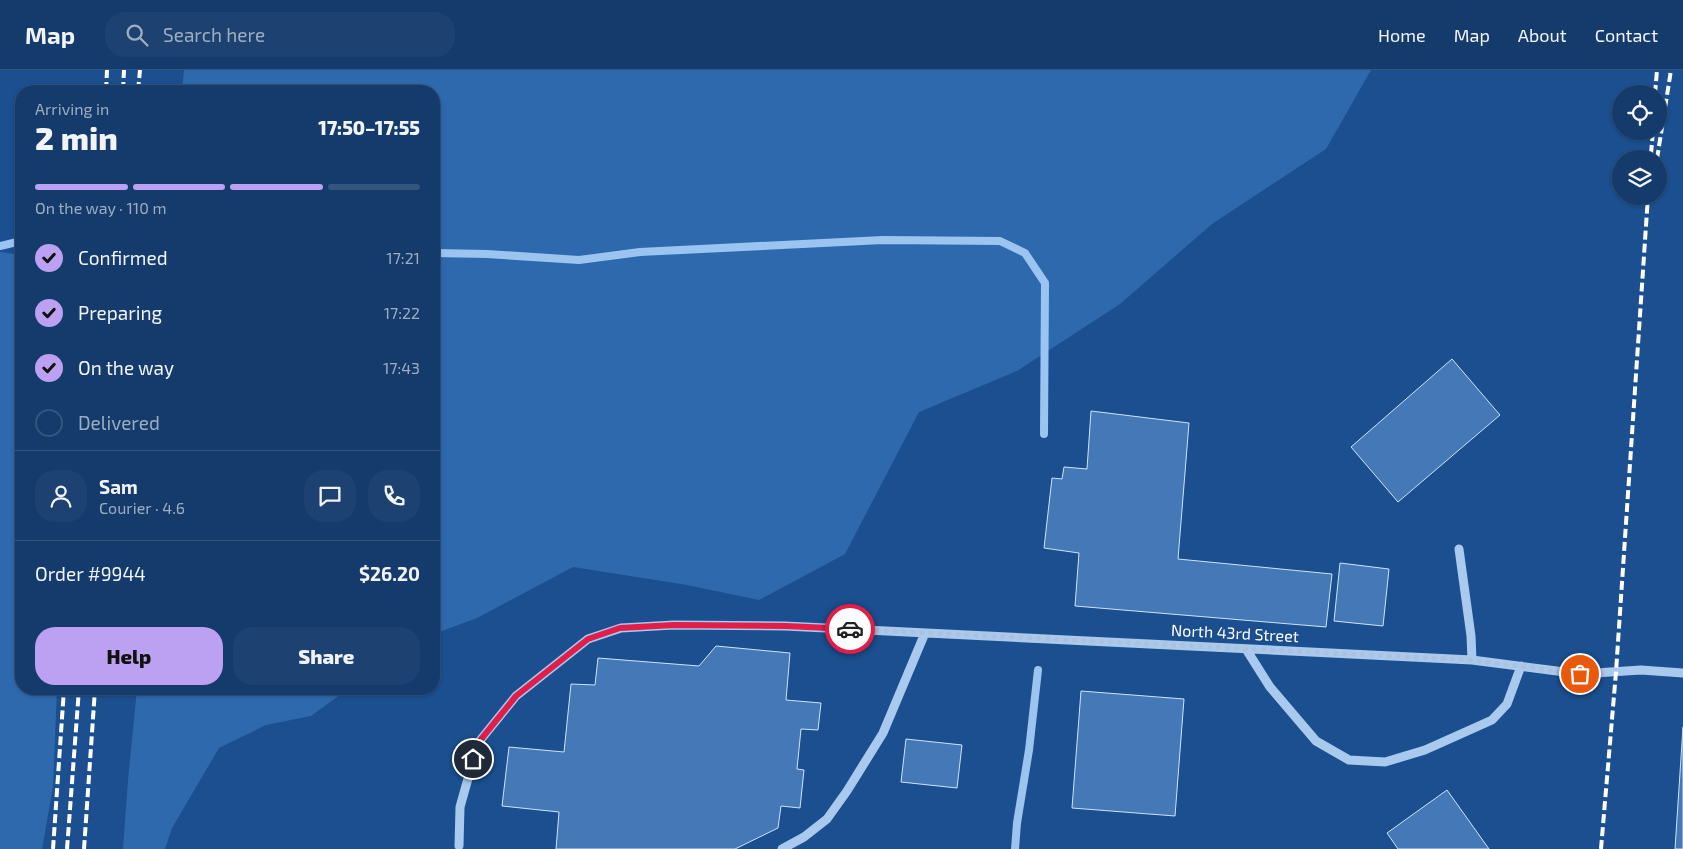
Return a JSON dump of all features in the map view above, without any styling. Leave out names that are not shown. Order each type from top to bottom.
[{"type":"street","points":[[1459,549],[1472,660]]},
{"type":"street","name":"North 43rd Street","points":[[459,846],[460,806],[478,743],[516,696],[588,639],[620,628],[674,625],[786,626],[1472,660],[1580,674],[1641,670],[1683,673]]},
{"type":"street","points":[[782,849],[804,837],[828,819],[847,792],[883,733],[925,633]]},
{"type":"street","points":[[1246,649],[1270,687],[1316,741],[1349,760],[1385,762],[1425,750],[1492,720],[1507,704],[1521,666]]},
{"type":"shaded area","points":[[184,70],[1371,70],[1326,149],[1212,224],[1120,304],[1017,371],[919,412],[845,554],[759,600],[687,585],[573,567],[477,618],[440,632],[440,85],[183,85]]},
{"type":"shaded area","points":[[0,252],[15,254],[15,695],[57,695],[53,787],[42,849],[0,849]]},
{"type":"shaded area","points":[[136,695],[340,695],[311,716],[266,725],[219,748],[172,828],[165,849],[123,849]]},
{"type":"building","points":[[1452,359],[1500,415],[1398,502],[1351,447]]},
{"type":"building","points":[[1091,411],[1189,423],[1178,559],[1332,574],[1326,627],[1075,606],[1079,553],[1044,548],[1052,478],[1062,479],[1064,467],[1087,469]]},
{"type":"building","points":[[1340,563],[1389,569],[1383,626],[1334,621]]},
{"type":"building","points":[[716,646],[790,653],[786,700],[821,703],[818,730],[801,729],[797,769],[804,770],[800,808],[781,806],[778,828],[735,849],[556,849],[559,812],[502,806],[509,747],[564,752],[571,684],[595,685],[598,658],[699,666]]},
{"type":"building","points":[[1081,691],[1184,699],[1175,816],[1072,808]]},
{"type":"building","points":[[1683,727],[1683,849],[1675,849]]},
{"type":"building","points":[[906,739],[962,745],[957,788],[901,782]]},
{"type":"building","points":[[1447,790],[1489,849],[1398,849],[1387,833]]},
{"type":"waterway","points":[[440,253],[579,260],[640,252],[883,240],[1000,241],[1025,253],[1045,283],[1044,434]]},
{"type":"waterway","points":[[0,246],[15,242]]},
{"type":"waterway","points":[[1015,849],[1038,670]]},
{"type":"railway","points":[[106,85],[107,70]]},
{"type":"railway","points":[[123,85],[124,70]]},
{"type":"railway","points":[[139,85],[140,70]]},
{"type":"railway","points":[[1656,85],[1657,70]]},
{"type":"railway","points":[[1658,150],[1671,70]]},
{"type":"railway","points":[[1651,150],[1652,140]]},
{"type":"railway","points":[[1601,849],[1616,672],[1647,205]]},
{"type":"railway","points":[[53,849],[64,695]]},
{"type":"railway","points":[[67,849],[79,695]]},
{"type":"railway","points":[[84,849],[95,695]]},
{"type":"way so far","points":[[850,629],[1472,660],[1580,674]]},
{"type":"route","points":[[473,759],[478,743],[516,696],[588,639],[620,628],[674,625],[786,626],[850,629]]}]
